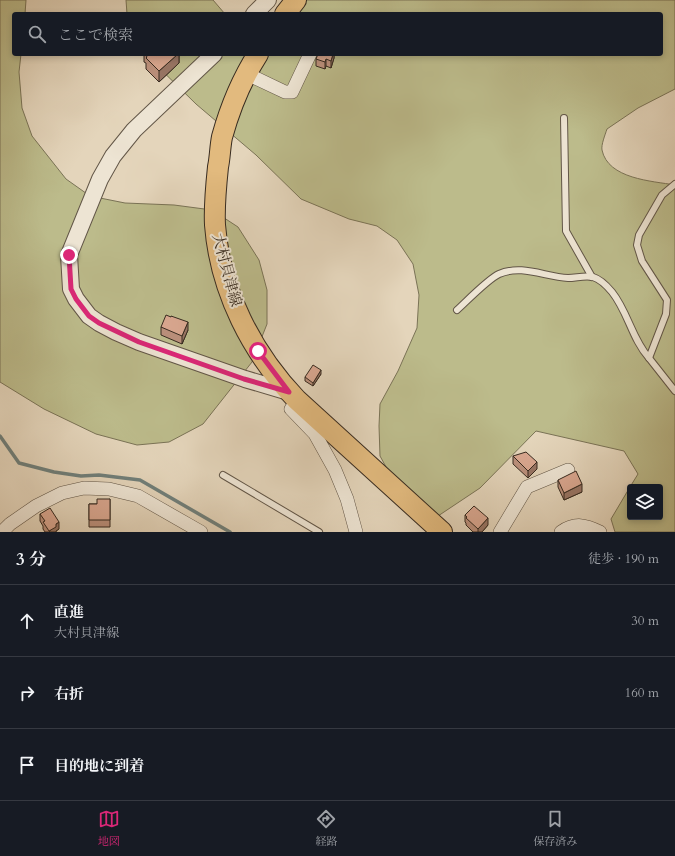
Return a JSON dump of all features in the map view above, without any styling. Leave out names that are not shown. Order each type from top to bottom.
[{"type":"main road","points":[[287,12],[296,0]]},
{"type":"main road","name":"大村貝津線","points":[[257,56],[235,99],[222,138],[216,188],[215,225],[220,256],[229,291],[242,322],[258,351],[293,396],[442,532]]},
{"type":"street","points":[[256,12],[268,0]]},
{"type":"street","points":[[212,56],[134,130],[113,156],[100,179],[69,255],[71,289],[76,299],[89,316],[116,332],[139,342],[293,396],[291,410],[315,434],[347,499],[356,532]]},
{"type":"street","points":[[247,74],[285,92],[292,92],[309,56]]},
{"type":"street","points":[[500,532],[528,487],[568,470]]},
{"type":"street","points":[[2,532],[10,524],[36,506],[62,493],[84,488],[109,489],[138,496],[201,532]]},
{"type":"street","points":[[561,532],[566,528],[581,525],[600,532]]},
{"type":"lane","points":[[564,118],[566,230],[592,277]]},
{"type":"lane","points":[[649,358],[666,314],[667,300],[642,261],[637,245],[639,235],[662,195],[675,184]]},
{"type":"lane","points":[[456,310],[495,276],[510,271],[519,270],[567,278],[592,277],[602,281],[612,292],[626,316],[640,348],[675,391]]},
{"type":"lane","points":[[223,475],[319,532]]},
{"type":"shaded area","points":[[0,0],[26,0],[25,12],[12,12],[12,56],[21,56],[19,72],[22,108],[32,136],[66,179],[90,196],[125,203],[174,205],[212,210],[238,227],[259,260],[267,290],[267,324],[252,362],[203,424],[169,442],[137,445],[96,434],[44,409],[0,382]]},
{"type":"shaded area","points":[[126,0],[213,0],[223,12],[127,12]]},
{"type":"shaded area","points":[[296,0],[675,0],[675,89],[638,108],[607,129],[603,140],[602,150],[606,160],[622,173],[643,180],[675,185],[675,532],[615,532],[611,519],[627,492],[627,520],[663,520],[663,484],[632,484],[638,474],[624,451],[536,431],[480,488],[438,516],[396,485],[380,456],[380,404],[398,371],[417,328],[419,295],[413,264],[397,240],[377,226],[349,219],[301,199],[256,155],[196,104],[147,56],[663,56],[663,12],[293,12]]},
{"type":"building","points":[[176,56],[159,71],[146,58]]},
{"type":"building","points":[[317,56],[332,56],[331,61],[326,59],[325,62],[316,59]]},
{"type":"building","points":[[166,315],[188,322],[182,336],[161,327]]},
{"type":"building","points":[[313,365],[321,370],[313,383],[305,377]]},
{"type":"building","points":[[526,452],[537,462],[528,471],[513,456]]},
{"type":"building","points":[[576,471],[582,484],[564,493],[558,480]]},
{"type":"building","points":[[97,499],[110,499],[110,520],[89,520],[89,504],[97,504]]},
{"type":"building","points":[[474,506],[488,518],[478,529],[466,518],[467,517],[465,515]]},
{"type":"building","points":[[50,508],[59,522],[56,524],[56,527],[49,531],[40,514]]},
{"type":"waterway","points":[[0,436],[19,463],[54,472],[81,476],[99,475],[140,480],[230,532]]},
{"type":"route","points":[[69,255],[71,289],[76,299],[89,316],[99,323],[139,342],[244,379],[289,392],[258,351]]}]
